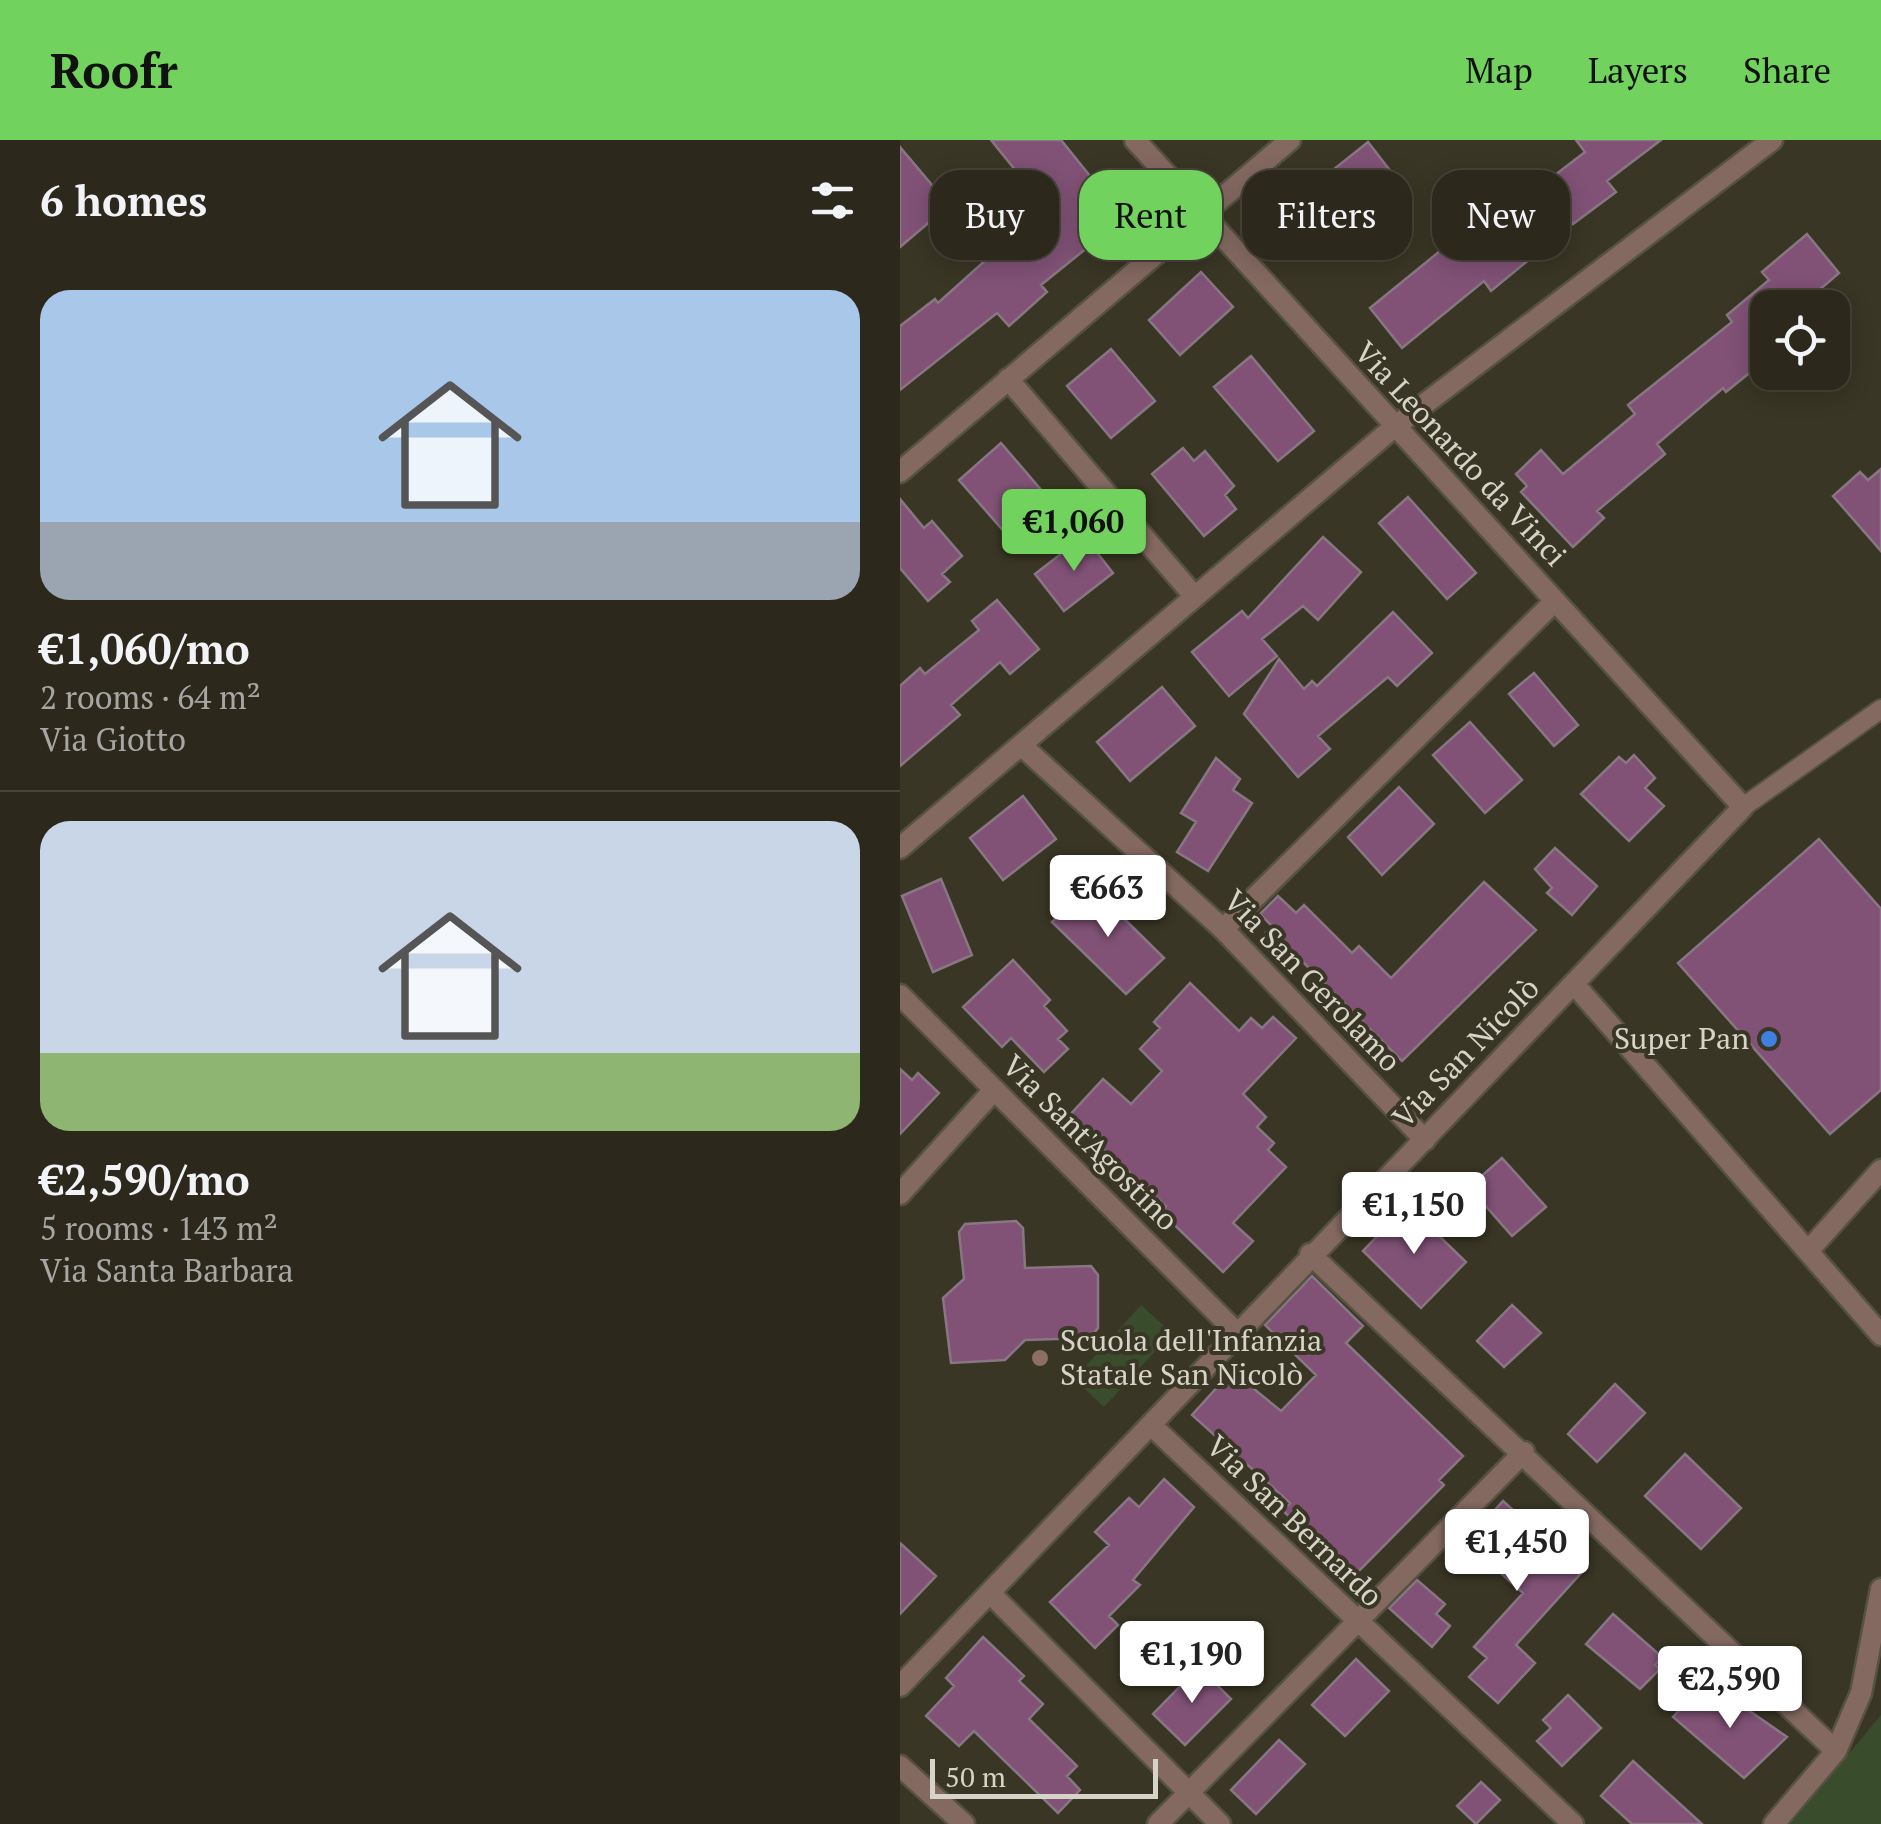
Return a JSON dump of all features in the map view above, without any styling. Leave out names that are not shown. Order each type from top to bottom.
[{"type":"street","name":"Via Leonardo da Vinci","points":[[1136,140],[1163,170]]},
{"type":"street","points":[[1222,196],[1290,140]]},
{"type":"street","points":[[900,848],[1392,428],[1772,140]]},
{"type":"street","name":"Via Leonardo da Vinci","points":[[1222,236],[1392,428],[1742,808]]},
{"type":"street","points":[[900,472],[1147,260]]},
{"type":"street","points":[[1008,379],[1195,597]]},
{"type":"street","points":[[1223,929],[1554,600]]},
{"type":"street","name":"Via San Gerolamo","points":[[1021,745],[1223,929],[1425,1140]]},
{"type":"street","name":"Via San Nicolò","points":[[900,1686],[992,1595],[1310,1254],[1425,1140],[1742,808]]},
{"type":"street","points":[[1574,984],[1879,1327]]},
{"type":"street","name":"Via Sant'Agostino","points":[[900,995],[1237,1333]]},
{"type":"street","points":[[900,1194],[994,1090]]},
{"type":"street","points":[[1809,1250],[1881,1170]]},
{"type":"street","points":[[1310,1254],[1524,1452],[1836,1751]]},
{"type":"street","name":"Via San Bernardo","points":[[1150,1424],[1572,1824]]},
{"type":"street","points":[[1158,1824],[1524,1452]]},
{"type":"street","points":[[1774,1824],[1836,1751],[1861,1693],[1881,1589]]},
{"type":"street","points":[[992,1595],[1220,1824]]},
{"type":"street","points":[[900,1766],[964,1824]]},
{"type":"lane","points":[[1742,808],[1881,708]]},
{"type":"green space","points":[[1141,1305],[1172,1333],[1104,1407],[1074,1379]]},
{"type":"green space","points":[[1881,1715],[1881,1824],[1791,1824]]},
{"type":"building","points":[[991,140],[1061,140],[1085,170],[1079,170],[1079,254],[1041,285],[1047,292],[1009,326],[997,313],[900,390],[900,326],[935,299],[938,303],[986,260],[1059,260],[1059,170],[1015,170]]},
{"type":"building","points":[[1576,140],[1661,140],[1607,181],[1616,192],[1573,224],[1570,170],[1562,170],[1585,152]]},
{"type":"building","points":[[1368,142],[1390,170],[1333,170]]},
{"type":"building","points":[[900,147],[930,183],[930,222],[900,247]]},
{"type":"building","points":[[1807,234],[1839,273],[1819,290],[1757,290],[1769,280],[1762,272]]},
{"type":"building","points":[[1432,258],[1529,260],[1491,291],[1484,281],[1402,348],[1370,308]]},
{"type":"building","points":[[1201,272],[1233,307],[1180,355],[1149,320]]},
{"type":"building","points":[[1750,296],[1750,373],[1726,392],[1723,388],[1657,444],[1665,454],[1597,511],[1604,518],[1573,547],[1521,492],[1527,486],[1516,474],[1541,450],[1563,474],[1635,414],[1628,405],[1732,322],[1727,315]]},
{"type":"building","points":[[1111,349],[1155,401],[1111,438],[1067,386]]},
{"type":"building","points":[[1251,356],[1314,431],[1278,461],[1214,387]]},
{"type":"building","points":[[1001,443],[1049,499],[1007,535],[959,480]]},
{"type":"building","points":[[1183,448],[1194,461],[1205,451],[1234,486],[1225,495],[1236,509],[1204,536],[1152,474]]},
{"type":"building","points":[[1881,469],[1881,551],[1833,496],[1860,472],[1868,480]]},
{"type":"building","points":[[1408,497],[1476,573],[1447,599],[1379,523]]},
{"type":"building","points":[[900,499],[924,528],[932,521],[962,556],[942,574],[950,582],[928,601],[900,568]]},
{"type":"building","points":[[1084,536],[1113,573],[1064,611],[1035,574]]},
{"type":"building","points":[[1323,537],[1361,572],[1318,620],[1303,606],[1262,639],[1277,656],[1229,696],[1192,652],[1242,611],[1248,618]]},
{"type":"building","points":[[997,600],[1039,649],[1010,674],[1000,662],[951,705],[960,715],[900,766],[900,686],[920,668],[925,674],[979,630],[972,621]]},
{"type":"building","points":[[1393,612],[1432,653],[1397,686],[1388,677],[1318,736],[1330,749],[1298,777],[1244,714],[1279,659],[1304,689],[1312,681],[1317,686]]},
{"type":"building","points":[[1534,673],[1578,725],[1554,746],[1509,694]]},
{"type":"building","points":[[1162,687],[1195,726],[1130,781],[1097,742]]},
{"type":"building","points":[[1470,722],[1522,780],[1485,813],[1433,755]]},
{"type":"building","points":[[1634,755],[1655,778],[1645,788],[1664,806],[1629,841],[1581,794],[1619,757],[1626,763]]},
{"type":"building","points":[[1216,758],[1240,779],[1233,790],[1252,803],[1208,871],[1177,852],[1196,822],[1181,813]]},
{"type":"building","points":[[1399,787],[1434,824],[1382,875],[1348,837]]},
{"type":"building","points":[[1023,796],[1056,839],[1003,880],[970,838]]},
{"type":"building","points":[[1819,839],[1881,909],[1881,1090],[1830,1134],[1678,963]]},
{"type":"building","points":[[1555,848],[1597,886],[1572,915],[1547,893],[1552,888],[1535,869]]},
{"type":"building","points":[[941,879],[972,955],[933,972],[902,896]]},
{"type":"building","points":[[1484,882],[1536,930],[1402,1061],[1295,954],[1266,932],[1272,926],[1260,914],[1278,896],[1296,913],[1304,905],[1352,953],[1359,946],[1391,978]]},
{"type":"building","points":[[1091,886],[1164,958],[1126,994],[1052,922]]},
{"type":"building","points":[[1013,960],[1050,1000],[1044,1006],[1067,1031],[1058,1039],[1068,1049],[1044,1072],[1011,1038],[1002,1047],[963,1007]]},
{"type":"building","points":[[1190,983],[1239,1031],[1251,1018],[1262,1028],[1273,1017],[1296,1038],[1243,1094],[1266,1117],[1257,1127],[1274,1143],[1268,1150],[1286,1167],[1233,1223],[1253,1241],[1223,1272],[1161,1212],[1166,1206],[1068,1117],[1103,1079],[1131,1104],[1162,1071],[1140,1049],[1160,1028],[1154,1022]]},
{"type":"building","points":[[900,1069],[912,1080],[918,1073],[939,1093],[900,1134]]},
{"type":"building","points":[[1502,1158],[1546,1207],[1512,1236],[1469,1187]]},
{"type":"building","points":[[1407,1205],[1466,1262],[1421,1308],[1363,1251]]},
{"type":"building","points":[[1016,1221],[1023,1228],[1025,1268],[1091,1266],[1098,1275],[1098,1328],[1090,1338],[1025,1340],[1005,1360],[951,1363],[943,1298],[964,1279],[959,1232],[965,1224]]},
{"type":"building","points":[[1312,1276],[1363,1326],[1346,1343],[1463,1456],[1439,1480],[1444,1485],[1353,1577],[1316,1544],[1311,1550],[1287,1527],[1293,1520],[1283,1511],[1290,1503],[1192,1415],[1232,1371],[1281,1411],[1316,1375],[1265,1325]]},
{"type":"building","points":[[1512,1305],[1541,1333],[1504,1367],[1477,1341]]},
{"type":"building","points":[[1615,1384],[1645,1413],[1597,1462],[1568,1434]]},
{"type":"building","points":[[1685,1454],[1741,1508],[1701,1549],[1645,1496]]},
{"type":"building","points":[[1164,1479],[1194,1507],[1133,1580],[1140,1585],[1109,1616],[1118,1625],[1095,1648],[1050,1602],[1109,1545],[1095,1532],[1129,1498],[1139,1507]]},
{"type":"building","points":[[1503,1501],[1582,1572],[1516,1645],[1535,1663],[1498,1703],[1469,1677],[1487,1658],[1474,1647],[1523,1593],[1466,1542]]},
{"type":"building","points":[[900,1543],[936,1576],[900,1614]]},
{"type":"building","points":[[1417,1580],[1445,1604],[1436,1614],[1450,1626],[1432,1647],[1389,1608]]},
{"type":"building","points":[[1613,1614],[1662,1657],[1655,1665],[1660,1669],[1640,1689],[1586,1644]]},
{"type":"building","points":[[983,1637],[1024,1676],[1019,1681],[1043,1704],[1029,1719],[1077,1766],[1067,1776],[1080,1790],[1058,1813],[974,1731],[959,1746],[926,1716],[954,1686],[946,1678]]},
{"type":"building","points":[[1356,1659],[1389,1691],[1345,1736],[1312,1705]]},
{"type":"building","points":[[1199,1667],[1231,1699],[1185,1745],[1153,1714]]},
{"type":"building","points":[[1715,1687],[1787,1737],[1744,1778],[1673,1717],[1692,1696],[1701,1704]]},
{"type":"building","points":[[1568,1695],[1601,1728],[1562,1766],[1537,1741],[1551,1728],[1543,1720]]},
{"type":"building","points":[[1279,1740],[1305,1764],[1256,1814],[1231,1790]]},
{"type":"building","points":[[1633,1761],[1702,1824],[1632,1824],[1601,1796]]},
{"type":"building","points":[[1481,1782],[1500,1800],[1476,1824],[1457,1806]]},
{"type":"place","name":"Super Pan","points":[[1769,1039]]},
{"type":"place","name":"Scuola dell'Infanzia Statale San Nicolò","points":[[1040,1358]]}]
